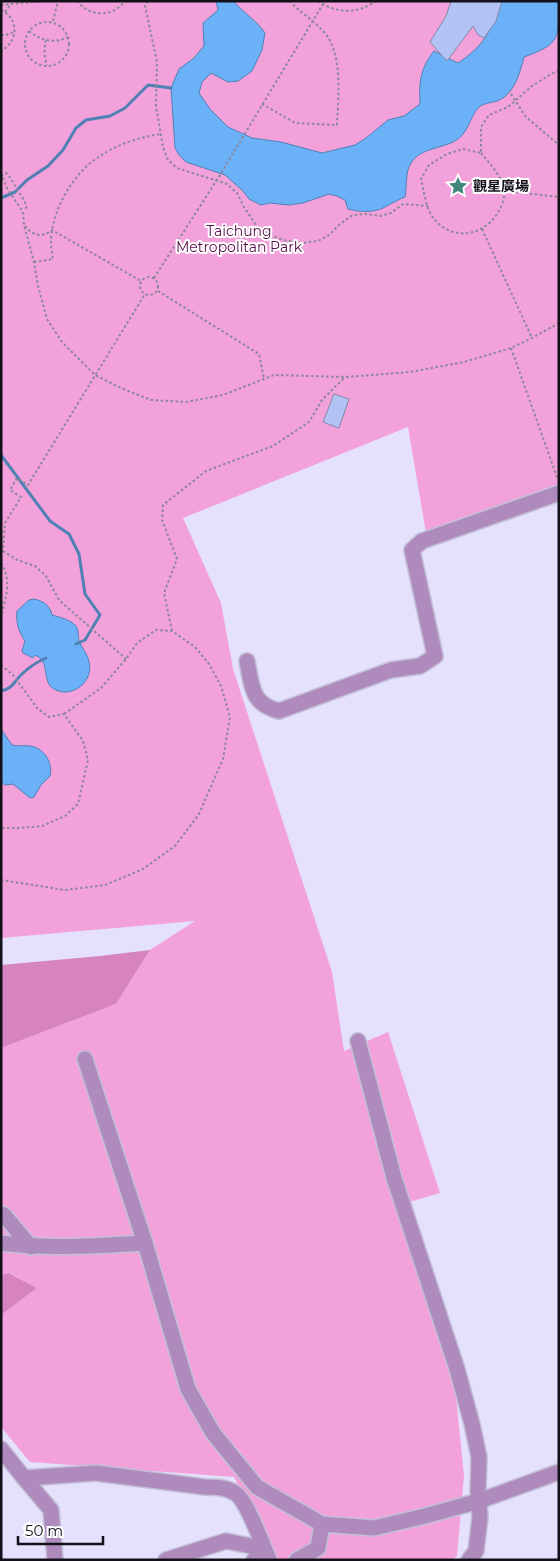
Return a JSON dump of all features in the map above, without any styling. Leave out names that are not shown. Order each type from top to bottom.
[{"type":"street","points":[[248,661],[254,695],[269,708],[279,711],[391,670],[420,666],[435,656],[412,550],[422,541],[559,493]]},
{"type":"street","points":[[358,1041],[394,1178],[467,1405],[478,1458],[480,1517],[476,1551],[469,1560]]},
{"type":"street","points":[[85,1059],[145,1243],[188,1389],[213,1433],[257,1487],[322,1524],[374,1528],[479,1501],[559,1472]]},
{"type":"street","points":[[1,1214],[30,1247]]},
{"type":"street","points":[[1,1243],[30,1247],[79,1247],[145,1243]]},
{"type":"street","points":[[1,1449],[51,1510],[55,1560]]},
{"type":"street","points":[[24,1478],[96,1473],[221,1488],[237,1494],[249,1513],[263,1559]]},
{"type":"street","points":[[297,1560],[318,1548],[322,1524]]},
{"type":"street","points":[[166,1560],[226,1541],[251,1546],[263,1559]]},
{"type":"path","points":[[1,5],[43,1]]},
{"type":"path","points":[[53,22],[58,1]]},
{"type":"path","points":[[77,1],[85,10],[103,14],[113,12],[125,1]]},
{"type":"path","points":[[148,1],[145,6],[157,62],[156,96],[161,134],[165,154],[177,168],[227,184],[237,193],[256,225],[268,234],[283,240],[301,243],[318,241],[329,236],[340,224],[353,215],[380,216],[391,213],[403,204],[428,206]]},
{"type":"path","points":[[262,104],[295,123],[337,125],[338,88],[336,54],[324,31],[290,1]]},
{"type":"path","points":[[318,1],[331,8],[343,11],[357,10],[369,6],[376,1]]},
{"type":"path","points":[[5,12],[11,4]]},
{"type":"path","points":[[154,278],[220,175],[323,4]]},
{"type":"path","points":[[1,10],[11,17],[15,32],[10,46],[1,51]]},
{"type":"path","points":[[53,22],[65,30],[68,37],[68,52],[57,63],[48,66],[36,63],[26,51],[25,44],[29,31],[33,26],[40,23],[53,22]]},
{"type":"path","points":[[29,31],[46,40],[59,42],[68,37]]},
{"type":"path","points":[[1,35],[15,32]]},
{"type":"path","points":[[46,40],[44,49],[48,66]]},
{"type":"path","points":[[481,153],[481,127],[490,114],[508,108],[532,86],[559,71]]},
{"type":"path","points":[[511,94],[526,117],[559,145]]},
{"type":"path","points":[[34,262],[53,259],[51,242],[55,215],[66,192],[79,174],[99,156],[122,144],[143,137],[161,134]]},
{"type":"path","points":[[463,149],[481,153],[500,176],[505,191],[498,214],[490,224],[467,234],[448,230],[433,218],[421,179],[429,164],[447,154],[463,149]]},
{"type":"path","points":[[27,211],[25,202],[6,173],[2,175],[7,188],[22,212],[47,319],[62,342],[95,375],[151,400],[186,402],[223,395],[274,375],[346,377],[410,372],[464,362],[511,348],[559,323]]},
{"type":"path","points":[[505,191],[559,197]]},
{"type":"path","points":[[24,225],[37,235],[43,235],[52,230]]},
{"type":"path","points":[[482,229],[532,338]]},
{"type":"path","points":[[52,230],[142,281]]},
{"type":"path","points":[[146,277],[154,278],[158,284],[158,291],[151,295],[145,294],[140,287],[142,281],[146,277]]},
{"type":"path","points":[[158,291],[259,354],[264,379]]},
{"type":"path","points":[[126,659],[59,600],[46,576],[35,566],[18,560],[2,550],[4,523],[21,497],[10,490],[17,478],[28,485],[145,294]]},
{"type":"path","points":[[511,348],[559,482]]},
{"type":"path","points":[[172,632],[164,594],[177,559],[162,520],[163,505],[206,471],[273,446],[309,422],[322,400],[346,377]]},
{"type":"path","points":[[1,563],[4,567],[8,585],[1,616]]},
{"type":"path","points":[[1,665],[13,675],[36,708],[49,717],[64,714],[101,688],[137,643],[156,630],[172,632],[195,647],[209,664],[221,686],[230,717],[223,759],[199,814],[175,846],[143,869],[105,885],[65,890],[1,880]]},
{"type":"path","points":[[1,831],[2,827],[42,826],[65,816],[78,804],[88,760],[83,741],[64,714]]},
{"type":"green space","name":"Taichung Metropolitan Park","points":[[1,1],[559,1],[559,488],[426,533],[408,427],[183,518],[221,603],[233,669],[332,972],[344,1051],[388,1032],[440,1193],[396,1206],[454,1377],[464,1476],[457,1556],[452,1560],[278,1560],[234,1477],[30,1462],[1,1427],[1,1315],[37,1288],[10,1273],[1,1275],[1,1048],[116,1004],[150,950],[195,921],[1,938]]},
{"type":"shaded area","points":[[150,950],[116,1004],[1,1048],[1,965]]},
{"type":"shaded area","points":[[9,1273],[37,1288],[1,1315],[1,1275]]},
{"type":"water","points":[[216,1],[235,1],[265,33],[262,50],[252,71],[238,81],[228,82],[211,73],[202,82],[199,93],[210,109],[228,127],[252,138],[281,142],[322,153],[355,145],[388,120],[404,116],[420,104],[421,76],[434,51],[458,63],[474,51],[490,30],[497,1],[559,1],[559,24],[551,44],[524,57],[515,83],[508,94],[497,101],[479,107],[465,132],[458,139],[427,151],[415,158],[408,171],[405,197],[379,210],[370,211],[348,209],[345,200],[329,194],[303,203],[289,205],[270,203],[261,205],[249,199],[225,175],[186,162],[175,148],[171,88],[179,69],[194,58],[204,46],[203,23],[218,10]]},
{"type":"water","points":[[34,599],[46,604],[52,615],[68,620],[77,628],[79,641],[89,662],[90,669],[85,681],[75,690],[63,692],[56,690],[47,680],[45,667],[41,659],[35,655],[33,658],[22,651],[25,641],[18,626],[17,611],[29,600]]},
{"type":"water","points":[[1,729],[12,745],[34,747],[41,750],[48,760],[51,768],[50,776],[41,785],[34,797],[30,798],[13,784],[5,785],[1,782]]},
{"type":"building","points":[[451,1],[502,1],[496,21],[484,38],[478,35],[473,26],[447,61],[430,42],[446,16]]},
{"type":"building","points":[[334,394],[349,399],[339,428],[323,422]]},
{"type":"waterway","points":[[1,198],[15,192],[27,180],[48,166],[63,150],[76,128],[86,120],[110,116],[125,108],[148,85],[171,88]]},
{"type":"waterway","points":[[1,455],[50,521],[69,534],[79,554],[85,594],[100,615],[85,640],[76,644]]},
{"type":"waterway","points":[[1,691],[11,686],[27,669],[46,658]]},
{"type":"place","name":"觀星廣場","points":[[458,186]]}]
